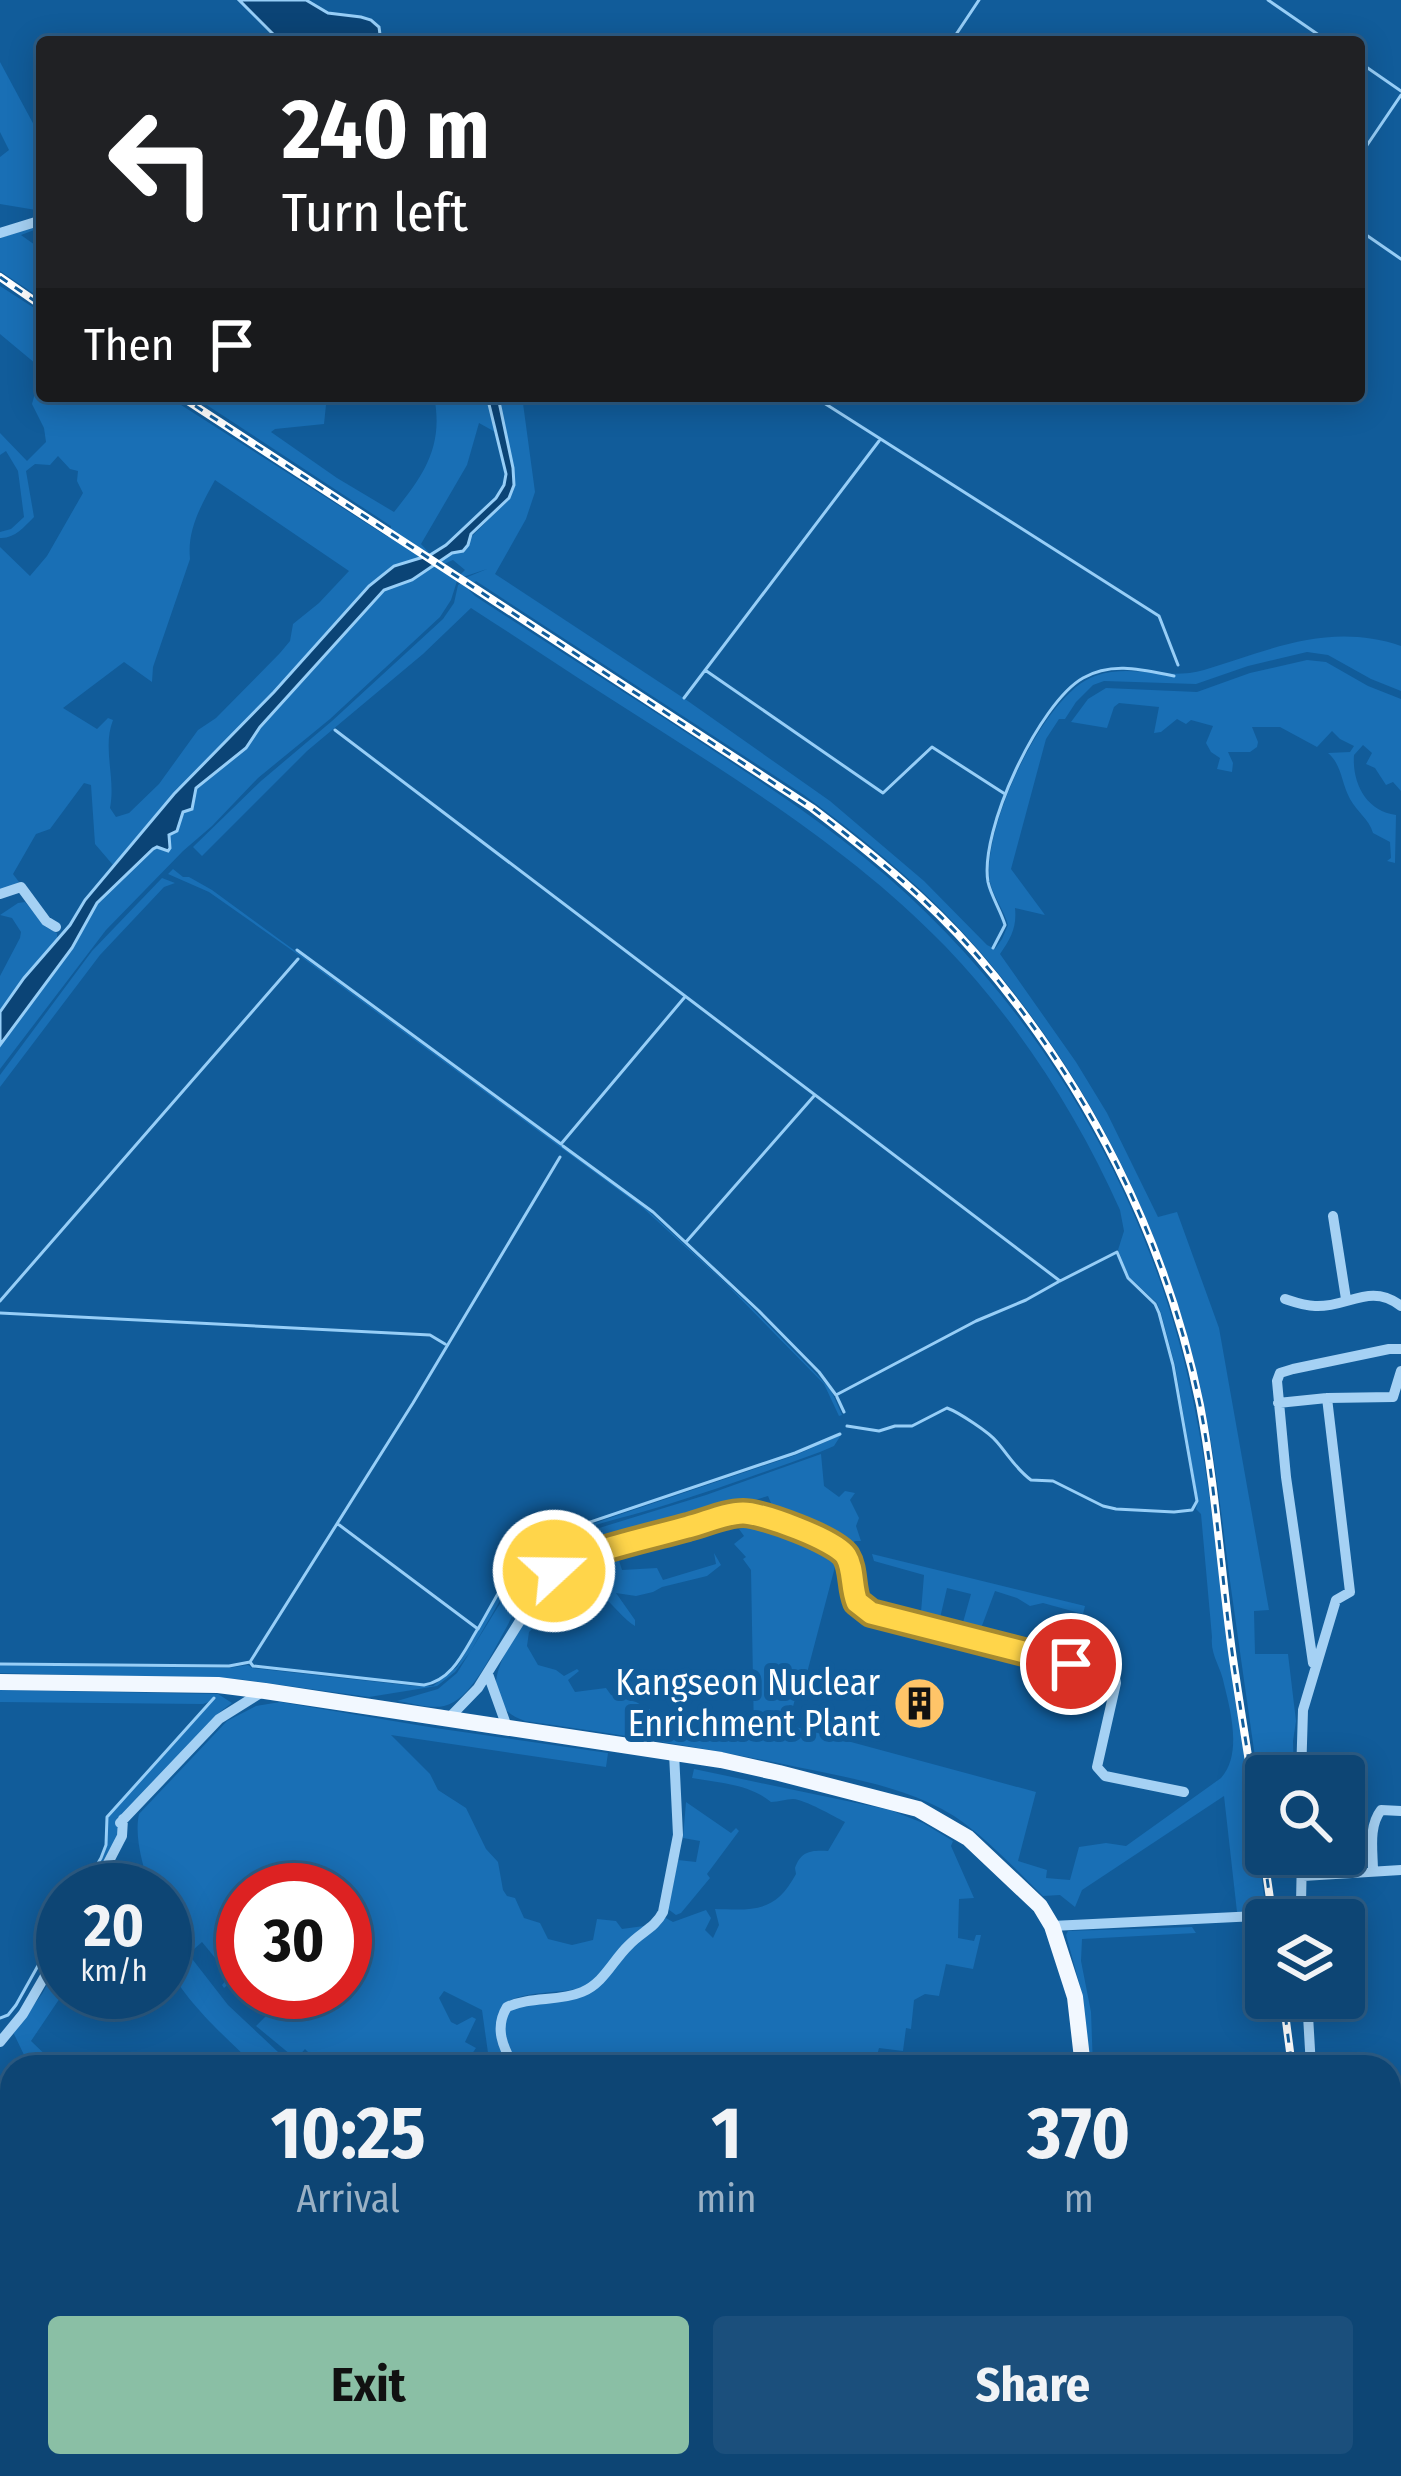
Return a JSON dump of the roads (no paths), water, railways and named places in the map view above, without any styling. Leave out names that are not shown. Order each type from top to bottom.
[{"type":"main road","points":[[0,1682],[218,1685],[265,1691],[779,1772],[919,1810],[986,1852],[1040,1906],[1052,1926],[1075,1997],[1081,2055]]},
{"type":"street","points":[[0,233],[36,222]]},
{"type":"street","points":[[0,894],[22,887],[56,928]]},
{"type":"street","points":[[1334,1216],[1346,1299]]},
{"type":"street","points":[[1285,1300],[1315,1306],[1385,1295],[1401,1306]]},
{"type":"street","points":[[1314,1672],[1277,1381],[1280,1373],[1401,1349]]},
{"type":"street","points":[[1278,1403],[1397,1396],[1401,1371]]},
{"type":"street","points":[[1300,1755],[1300,1726],[1336,1600],[1350,1592],[1327,1398]]},
{"type":"street","points":[[448,1719],[488,1673],[543,1585],[564,1564],[744,1513],[778,1522],[844,1552],[857,1602],[871,1613],[1114,1678],[1097,1766],[1100,1772],[1184,1792]]},
{"type":"street","points":[[488,1673],[507,1727]]},
{"type":"street","points":[[108,1863],[122,1836],[121,1821],[219,1718],[265,1691]]},
{"type":"street","points":[[508,2055],[500,2030],[507,2007],[586,1990],[658,1923],[678,1835],[674,1753]]},
{"type":"street","points":[[1373,1872],[1377,1813],[1401,1811]]},
{"type":"street","points":[[1301,1899],[1303,1876],[1401,1870]]},
{"type":"street","points":[[1052,1926],[1245,1919]]},
{"type":"street","points":[[0,2042],[7,2026],[36,1993]]},
{"type":"street","points":[[1308,2019],[1310,2055]]},
{"type":"waterway","points":[[955,36],[979,0]]},
{"type":"waterway","points":[[1268,0],[1320,36]]},
{"type":"waterway","points":[[1365,66],[1401,91]]},
{"type":"waterway","points":[[1365,148],[1401,95]]},
{"type":"waterway","points":[[1365,234],[1401,259]]},
{"type":"waterway","points":[[822,402],[1159,616],[1178,665]]},
{"type":"waterway","points":[[684,698],[879,441]]},
{"type":"waterway","points":[[993,948],[1005,925],[988,882],[993,832],[1016,770],[1048,713],[1066,692],[1094,673],[1128,668],[1174,676]]},
{"type":"waterway","points":[[705,670],[883,793],[932,747],[1005,794]]},
{"type":"waterway","points":[[335,730],[1060,1281],[1117,1252],[1128,1278],[1159,1313],[1197,1501],[1192,1510],[1174,1512],[1116,1509],[1053,1481],[1031,1480],[993,1438],[947,1408],[912,1426],[879,1431],[847,1426]]},
{"type":"waterway","points":[[297,950],[561,1144],[684,998]]},
{"type":"waterway","points":[[0,1301],[298,959]]},
{"type":"waterway","points":[[686,1242],[814,1096]]},
{"type":"waterway","points":[[563,1146],[653,1212],[759,1311],[836,1395],[1058,1282]]},
{"type":"waterway","points":[[250,1662],[560,1157]]},
{"type":"waterway","points":[[0,1313],[430,1335],[445,1344]]},
{"type":"waterway","points":[[837,1397],[844,1412]]},
{"type":"waterway","points":[[338,1524],[478,1629],[513,1567],[537,1540],[840,1434]]},
{"type":"waterway","points":[[0,1664],[229,1666],[250,1662],[424,1685],[449,1671],[477,1630]]},
{"type":"waterway","points":[[98,1863],[106,1845],[107,1817],[214,1698]]},
{"type":"waterway","points":[[0,2018],[16,2005],[36,1969]]},
{"type":"railway","points":[[0,277],[36,302]]},
{"type":"railway","points":[[189,402],[812,808],[937,913],[975,953],[1053,1055],[1117,1165],[1166,1282],[1185,1343],[1206,1437],[1233,1659],[1270,1899]]},
{"type":"railway","points":[[1286,2019],[1290,2055]]},
{"type":"place","name":"Kangseon Nuclear Enrichment Plant","points":[[919,1704]]}]
